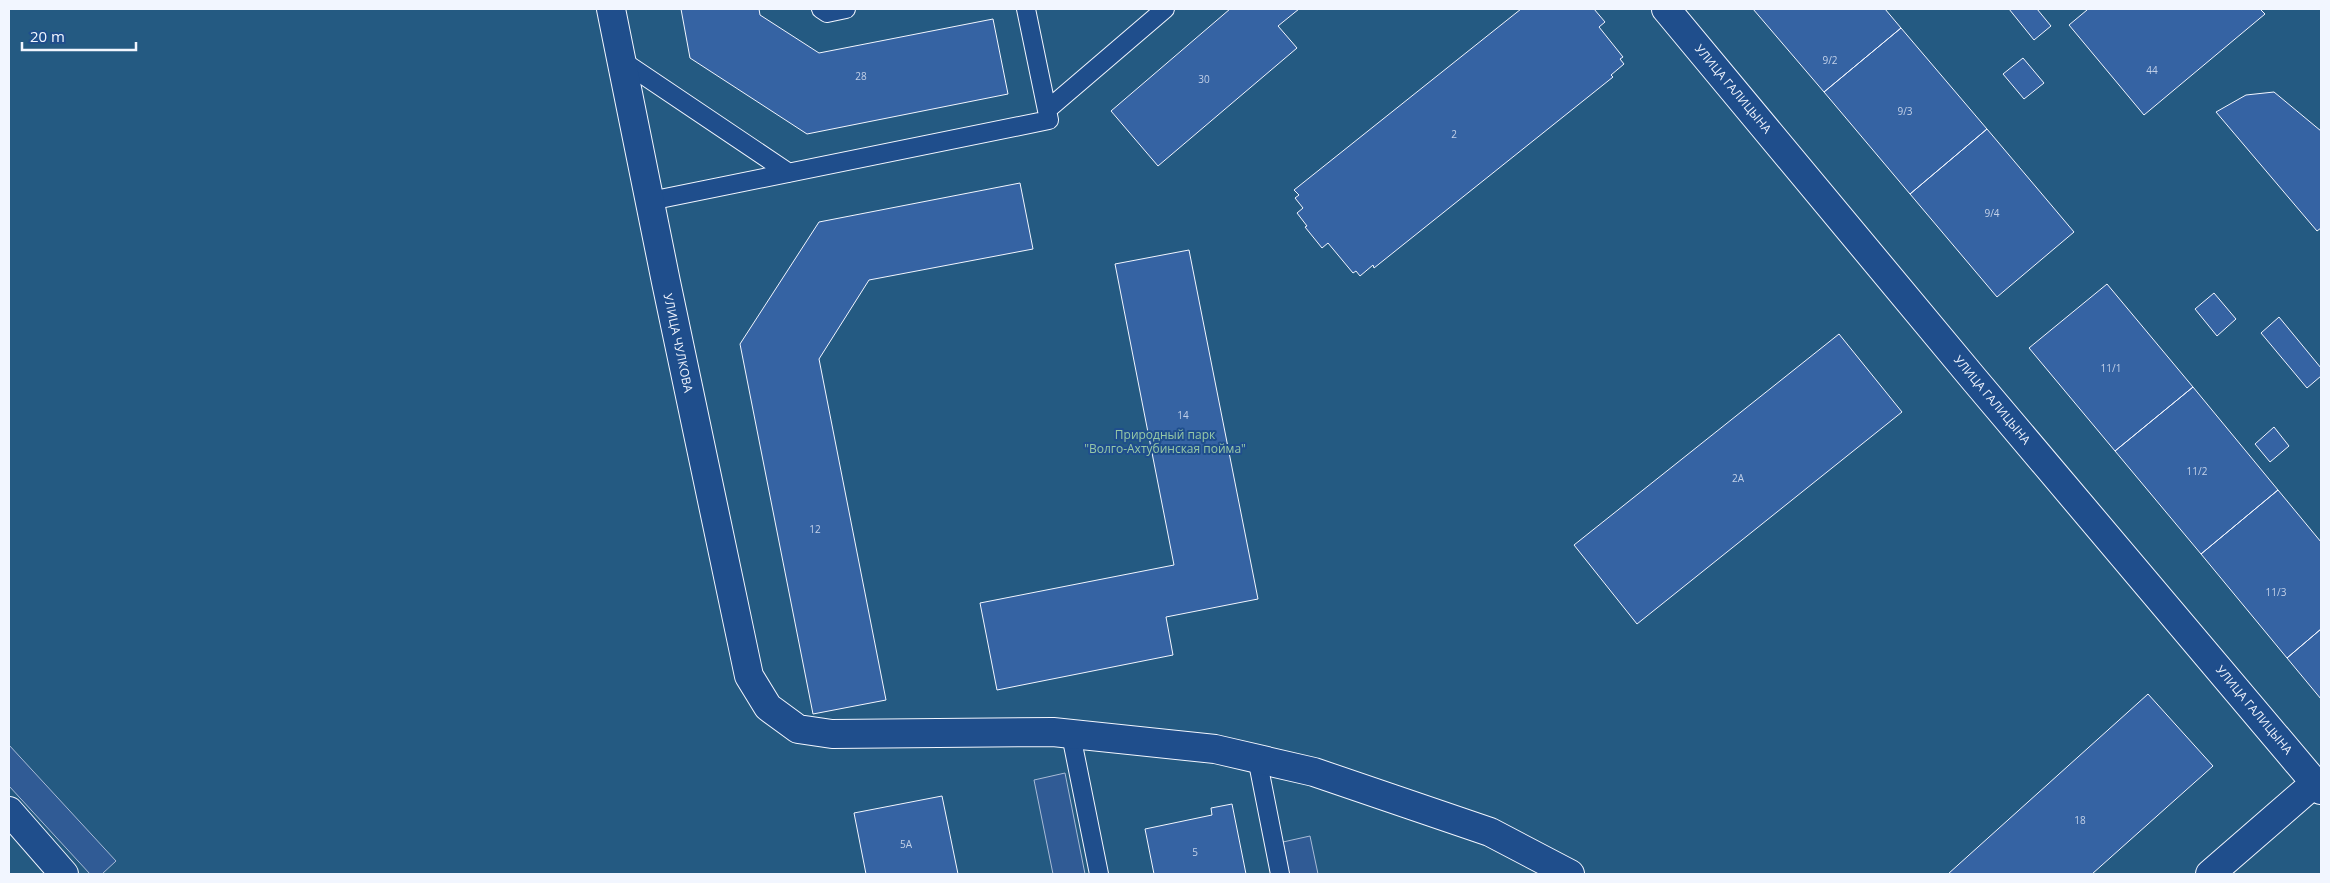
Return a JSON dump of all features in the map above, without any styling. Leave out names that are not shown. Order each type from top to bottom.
[{"type":"street","name":"УЛИЦА ЧУЛКОВА","points":[[611,9],[749,676],[768,707],[798,729],[832,734],[1053,732],[1215,749],[1314,772],[1490,832],[1570,874]]},
{"type":"street","name":"УЛИЦА ГАЛИЦЫНА","points":[[1666,9],[1980,386],[2318,786]]},
{"type":"street","points":[[2210,874],[2318,786]]},
{"type":"street","points":[[9,811],[64,874]]},
{"type":"lane","points":[[821,9],[827,13],[846,9]]},
{"type":"lane","points":[[650,201],[1049,120],[1026,9]]},
{"type":"lane","points":[[1047,110],[1165,9]]},
{"type":"lane","points":[[621,60],[789,173]]},
{"type":"lane","points":[[1072,735],[1099,874]]},
{"type":"lane","points":[[1257,758],[1280,874]]},
{"type":"green space","name":"Природный парк \"Волго-Ахтубинская пойма\"","points":[[9,9],[2321,9],[2321,874],[9,874]]},
{"type":"shaded area","points":[[9,745],[116,861],[102,874],[90,874],[9,786]]},
{"type":"shaded area","points":[[1065,773],[1085,874],[1053,874],[1034,780]]},
{"type":"shaded area","points":[[1310,836],[1318,874],[1289,874],[1283,842]]},
{"type":"building","points":[[681,9],[759,9],[760,15],[819,53],[993,19],[1008,94],[807,134],[690,58]]},
{"type":"building","points":[[1230,9],[1299,9],[1278,26],[1297,48],[1158,166],[1111,111]]},
{"type":"building","points":[[1521,9],[1594,9],[1605,22],[1599,27],[1623,57],[1620,59],[1624,64],[1611,75],[1613,77],[1374,268],[1373,265],[1360,276],[1356,271],[1353,273],[1328,243],[1322,248],[1305,227],[1307,226],[1297,213],[1303,208],[1295,198],[1299,195],[1294,190]]},
{"type":"building","points":[[1753,9],[1885,9],[1901,28],[1824,92]]},
{"type":"building","points":[[2009,9],[2037,9],[2051,26],[2034,40]]},
{"type":"building","points":[[2086,9],[2260,9],[2265,14],[2144,115],[2069,25]]},
{"type":"building","points":[[1901,28],[1987,129],[1910,194],[1824,92]]},
{"type":"building","points":[[2023,58],[2044,83],[2024,99],[2003,74]]},
{"type":"building","points":[[2274,92],[2321,131],[2321,228],[2317,231],[2216,112],[2246,95]]},
{"type":"building","points":[[1987,129],[2074,232],[1997,297],[1910,194]]},
{"type":"building","points":[[1020,183],[1033,249],[869,280],[819,359],[886,700],[813,714],[740,344],[819,222]]},
{"type":"building","points":[[1189,250],[1258,599],[1166,617],[1173,655],[997,690],[980,603],[1174,565],[1115,264]]},
{"type":"building","points":[[2107,284],[2193,387],[2115,451],[2029,348]]},
{"type":"building","points":[[2214,293],[2236,319],[2217,336],[2195,309]]},
{"type":"building","points":[[2279,317],[2321,368],[2321,376],[2307,388],[2261,333]]},
{"type":"building","points":[[1839,334],[1902,412],[1637,624],[1574,545]]},
{"type":"building","points":[[2193,387],[2278,490],[2201,554],[2115,451]]},
{"type":"building","points":[[2274,427],[2289,446],[2270,462],[2255,444]]},
{"type":"building","points":[[2278,490],[2321,542],[2321,629],[2287,658],[2201,554]]},
{"type":"building","points":[[2321,629],[2321,699],[2287,658]]},
{"type":"building","points":[[2148,694],[2213,766],[2092,874],[1948,874]]},
{"type":"building","points":[[942,796],[958,874],[866,874],[854,813]]},
{"type":"building","points":[[1232,804],[1246,874],[1154,874],[1145,829],[1212,815],[1211,808]]}]
